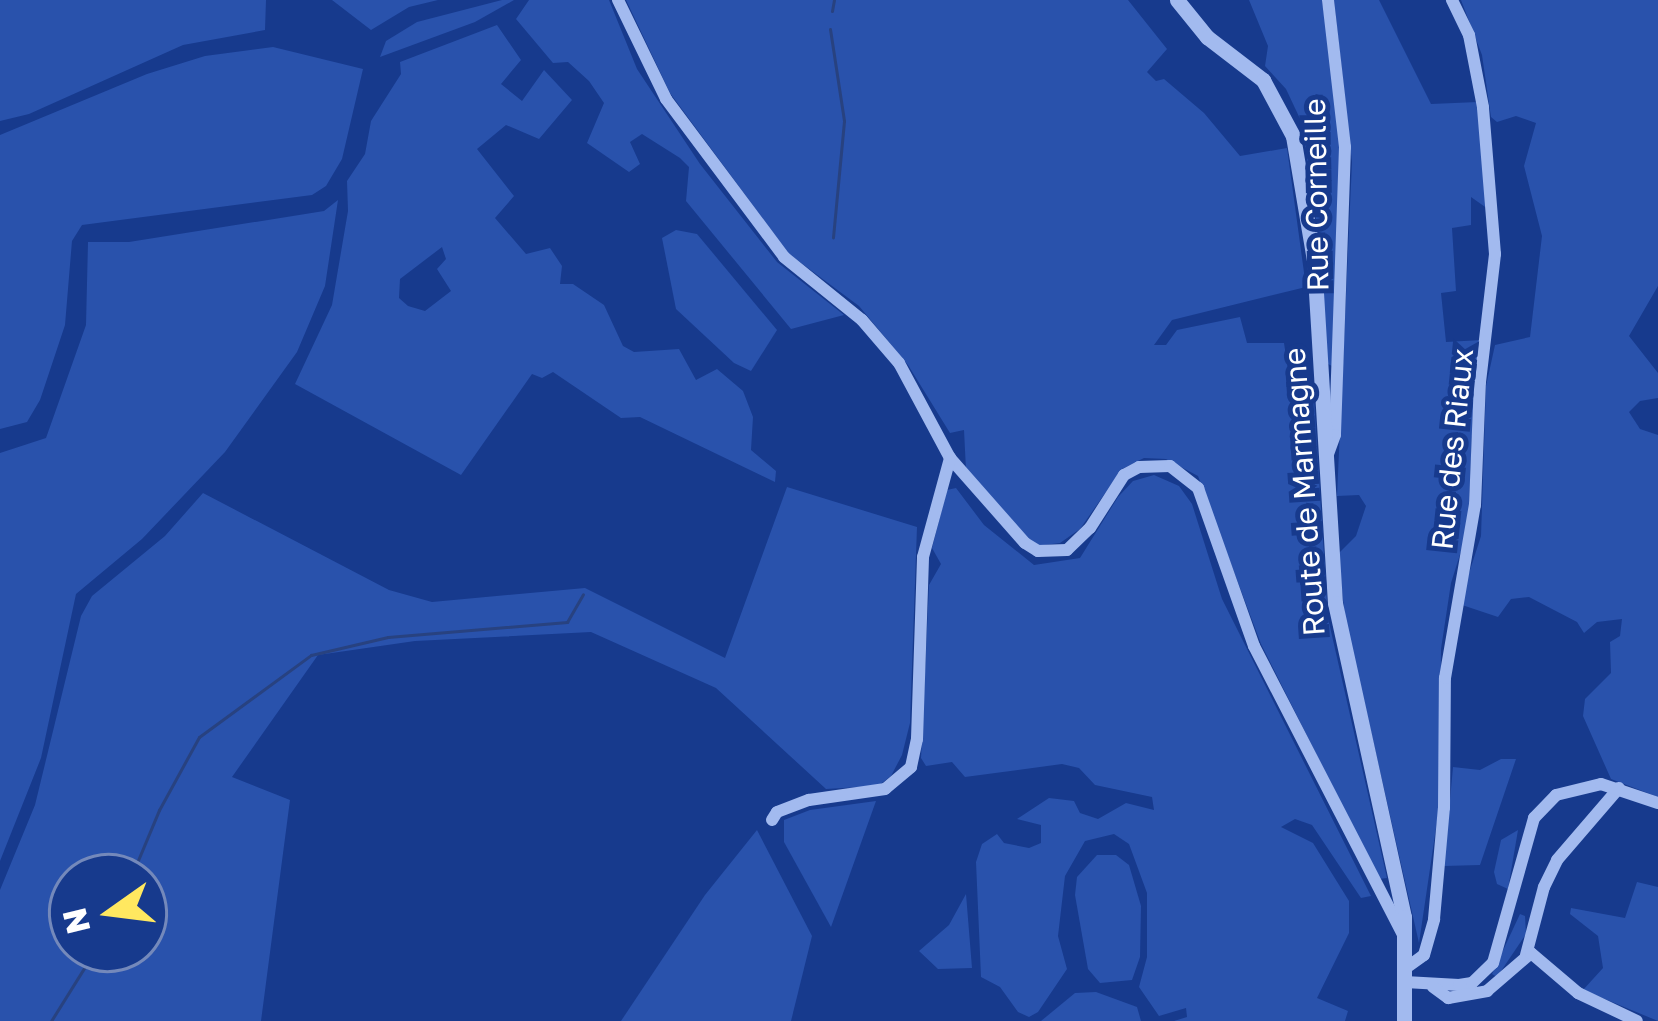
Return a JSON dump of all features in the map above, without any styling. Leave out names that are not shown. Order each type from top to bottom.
[{"type":"street","points":[[618,0],[666,100],[784,257],[862,320],[899,363],[950,458],[1006,528],[1038,551],[1067,550],[1124,475],[1139,467],[1170,466],[1188,476],[1207,509],[1254,646],[1390,919],[1406,940]]},
{"type":"street","name":"Route de Marmagne","points":[[1177,0],[1207,37],[1263,80],[1294,136],[1314,260],[1335,603],[1406,940],[1404,1021]]},
{"type":"street","name":"Rue Corneille","points":[[1326,461],[1335,435],[1345,147],[1328,0]]},
{"type":"street","name":"Rue des Riaux","points":[[1405,975],[1424,955],[1434,919],[1445,782],[1445,678],[1475,505],[1480,382],[1495,254],[1484,107],[1469,35],[1452,0]]},
{"type":"street","points":[[772,820],[777,812],[809,800],[885,789],[911,767],[923,557],[950,458]]},
{"type":"street","points":[[1432,986],[1472,982],[1493,963],[1528,834],[1556,795],[1580,785],[1619,788],[1638,800],[1658,803]]},
{"type":"street","points":[[1526,956],[1544,887],[1557,860],[1619,788]]},
{"type":"street","points":[[1405,975],[1448,998],[1487,991],[1531,953],[1589,999],[1637,1021]]},
{"type":"shaded area","points":[[0,0],[266,0],[265,30],[183,45],[29,114],[0,121]]},
{"type":"shaded area","points":[[332,0],[438,0],[409,7],[371,30]]},
{"type":"shaded area","points":[[514,0],[475,22],[380,57],[386,41],[417,22]]},
{"type":"shaded area","points":[[529,0],[609,0],[637,69],[700,164],[777,262],[844,315],[791,329],[686,201],[689,167],[680,158],[642,134],[630,142],[640,164],[629,172],[587,143],[604,103],[568,62],[553,63],[516,19]]},
{"type":"shaded area","points":[[626,0],[1128,0],[1167,49],[1147,72],[1156,81],[1164,79],[1204,113],[1240,156],[1287,148],[1306,287],[1172,320],[1154,345],[1166,345],[1177,330],[1240,317],[1247,343],[1284,343],[1289,376],[1302,388],[1313,384],[1328,618],[1387,878],[1379,879],[1261,644],[1198,476],[1166,459],[1144,458],[1122,469],[1080,529],[1060,543],[1036,546],[1012,526],[966,470],[964,430],[950,433],[908,365],[859,306],[789,254],[670,93]]},
{"type":"shaded area","points":[[1249,0],[1322,0],[1343,148],[1334,367],[1326,363],[1321,254],[1302,123],[1286,89],[1265,66],[1268,46]]},
{"type":"shaded area","points":[[1334,0],[1379,0],[1431,104],[1478,102],[1488,209],[1471,197],[1471,225],[1452,228],[1456,291],[1441,293],[1446,342],[1482,340],[1474,388],[1468,529],[1451,583],[1441,649],[1440,801],[1419,943],[1345,617],[1338,554],[1356,536],[1366,506],[1359,495],[1337,496],[1352,162]]},
{"type":"shaded area","points":[[1461,0],[1658,0],[1658,286],[1629,336],[1658,373],[1658,398],[1640,401],[1629,412],[1640,429],[1658,435],[1658,797],[1611,779],[1583,716],[1585,699],[1611,673],[1610,642],[1620,636],[1622,619],[1597,622],[1584,633],[1577,622],[1529,597],[1511,599],[1498,617],[1459,604],[1481,536],[1486,386],[1495,345],[1530,337],[1542,236],[1524,166],[1536,123],[1516,116],[1497,122],[1491,117],[1482,55]]},
{"type":"shaded area","points":[[497,25],[521,60],[501,84],[522,101],[544,70],[572,100],[539,139],[506,125],[477,149],[514,196],[495,218],[526,254],[550,248],[562,266],[560,284],[573,284],[604,305],[623,346],[634,352],[679,349],[696,380],[717,369],[743,391],[753,417],[751,450],[776,471],[775,482],[640,417],[621,418],[553,372],[542,378],[532,374],[461,475],[295,384],[332,305],[348,211],[347,181],[365,154],[371,121],[401,74],[400,62]],"holes":[[[442,247],[446,259],[437,269],[451,291],[425,311],[399,298],[400,279]]]},
{"type":"shaded area","points":[[273,47],[363,69],[342,159],[326,186],[312,195],[82,225],[72,241],[65,325],[40,400],[27,422],[0,429],[0,135],[147,74],[205,56]]},
{"type":"shaded area","points":[[338,200],[325,286],[297,352],[225,452],[142,539],[76,594],[41,758],[0,861],[0,453],[46,438],[86,325],[88,242],[129,242],[324,211]]},
{"type":"shaded area","points":[[676,230],[697,234],[777,330],[751,371],[734,363],[676,309],[662,238]]},
{"type":"shaded area","points":[[1154,475],[1179,486],[1192,504],[1222,599],[1371,896],[1361,898],[1312,825],[1295,819],[1281,827],[1313,843],[1349,901],[1349,933],[1317,998],[1348,1011],[1345,1021],[1174,1021],[1187,1017],[1186,1008],[1159,1016],[1139,987],[1147,957],[1147,893],[1129,844],[1114,834],[1085,841],[1065,876],[1058,936],[1067,969],[1038,1012],[1029,1017],[1018,1012],[1000,987],[981,977],[976,862],[982,844],[997,834],[1004,843],[1029,848],[1041,843],[1041,825],[1017,819],[1049,798],[1074,801],[1080,813],[1098,819],[1126,803],[1154,810],[1152,797],[1095,785],[1079,768],[1062,764],[965,777],[952,762],[926,766],[921,758],[929,585],[941,564],[932,548],[947,490],[956,488],[984,525],[1034,565],[1080,558],[1118,497],[1133,481]]},
{"type":"shaded area","points":[[787,487],[917,527],[910,723],[891,776],[878,786],[826,789],[716,688],[591,632],[415,641],[318,655],[232,777],[290,800],[261,1021],[0,1021],[0,890],[35,805],[81,616],[92,596],[165,536],[203,493],[389,590],[432,602],[585,588],[725,658]]},
{"type":"shaded area","points":[[1501,759],[1516,759],[1480,865],[1444,866],[1453,767],[1480,770]]},
{"type":"shaded area","points":[[876,801],[831,927],[784,842],[784,820],[810,810]]},
{"type":"shaded area","points":[[757,830],[812,936],[791,1021],[621,1021],[705,895]]},
{"type":"shaded area","points":[[1518,830],[1508,889],[1497,884],[1494,872],[1501,840]]},
{"type":"shaded area","points":[[1097,855],[1116,855],[1129,865],[1141,906],[1140,957],[1132,980],[1100,983],[1088,969],[1075,895],[1077,877]]},
{"type":"shaded area","points":[[1637,882],[1658,887],[1658,1021],[1583,990],[1603,968],[1598,936],[1570,914],[1571,908],[1625,918]]},
{"type":"shaded area","points":[[966,894],[972,968],[938,969],[919,951],[949,925]]},
{"type":"shaded area","points":[[1520,914],[1525,916],[1526,934],[1497,977],[1492,974]]},
{"type":"shaded area","points":[[1096,992],[1137,1007],[1141,1021],[1041,1021],[1075,993]]},
{"type":"waterway","points":[[832,11],[834,0]]},
{"type":"waterway","points":[[830,29],[844,121],[833,237]]},
{"type":"waterway","points":[[141,853],[199,737],[311,655],[388,637],[567,622],[583,594]]},
{"type":"waterway","points":[[51,1021],[81,973]]}]
